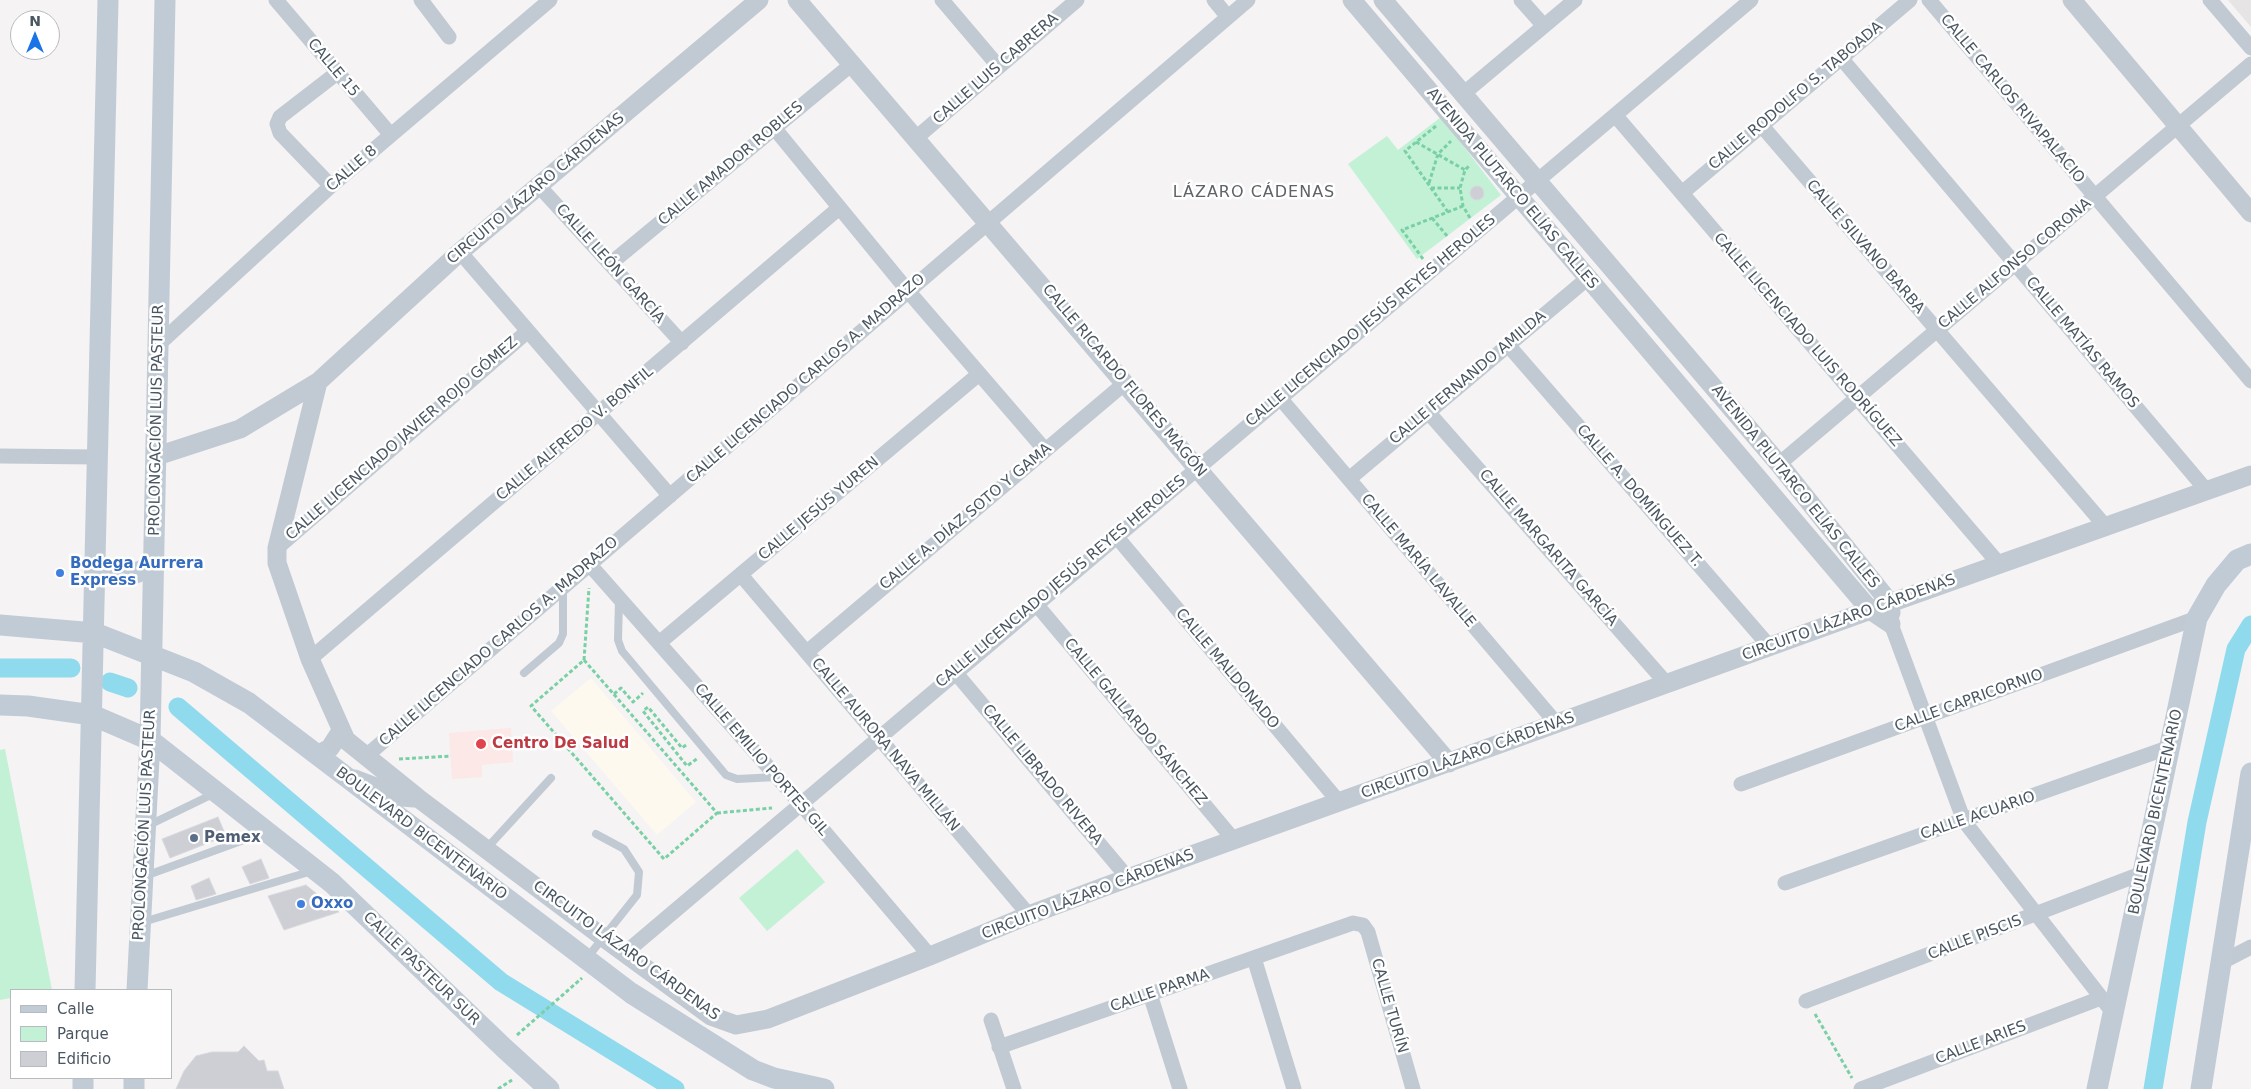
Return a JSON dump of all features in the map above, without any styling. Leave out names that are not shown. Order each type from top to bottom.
[{"type":"main road","points":[[85,989],[95,634],[97,457],[108,0]]},
{"type":"main road","name":"PROLONGACIÓN LUIS PASTEUR","points":[[137,989],[145,876],[150,740],[165,0]]},
{"type":"main road","name":"BOULEVARD BICENTENARIO","points":[[2097,1089],[2107,1006],[2143,873],[2197,618],[2216,584],[2237,560],[2251,554]]},
{"type":"main road","points":[[96,562],[107,572],[121,575],[136,573],[154,565]]},
{"type":"main road","name":"BOULEVARD BICENTENARIO","points":[[0,625],[95,634],[194,672],[249,703],[631,993],[753,1070],[774,1078],[824,1089]]},
{"type":"main road","name":"CALLE PASTEUR SUR","points":[[0,705],[28,706],[92,715],[150,740],[215,793],[316,870],[549,1089]]},
{"type":"main road","points":[[2200,1089],[2249,799],[2251,772]]},
{"type":"street","name":"CALLE 15","points":[[276,0],[390,135]]},
{"type":"street","points":[[421,0],[449,37]]},
{"type":"street","name":"CIRCUITO LÁZARO CÁRDENAS","points":[[157,456],[240,429],[318,382],[460,252],[759,0]]},
{"type":"street","name":"CALLE RICARDO FLORES MAGÓN","points":[[797,0],[1450,763]]},
{"type":"street","points":[[942,0],[999,67]]},
{"type":"street","name":"CALLE LUIS CABRERA","points":[[916,138],[1077,0]]},
{"type":"street","points":[[1214,0],[1228,17]]},
{"type":"street","name":"CALLE LICENCIADO CARLOS A. MADRAZO","points":[[365,757],[1248,0]]},
{"type":"street","name":"AVENIDA PLUTARCO ELÍAS CALLES","points":[[1352,0],[1870,610],[1891,624]]},
{"type":"street","name":"AVENIDA PLUTARCO ELÍAS CALLES","points":[[1383,0],[1779,464],[1890,602],[1891,624]]},
{"type":"street","points":[[1521,0],[1544,26]]},
{"type":"street","points":[[1463,94],[1576,0]]},
{"type":"street","name":"CALLE LICENCIADO JESÚS REYES HEROLES","points":[[625,953],[1750,0]]},
{"type":"street","name":"CALLE RODOLFO S. TABOADA","points":[[1682,193],[1910,0]]},
{"type":"street","name":"CALLE CARLOS RIVAPALACIO","points":[[1929,0],[2251,381]]},
{"type":"street","points":[[2072,0],[2251,213]]},
{"type":"street","points":[[2210,0],[2251,48]]},
{"type":"street","name":"CALLE 8","points":[[159,344],[331,186],[540,3]]},
{"type":"street","name":"CALLE MATÍAS RAMOS","points":[[1841,58],[2207,491]]},
{"type":"street","name":"CALLE AMADOR ROBLES","points":[[610,264],[852,64]]},
{"type":"street","name":"CALLE ALFONSO CORONA","points":[[1779,464],[2251,64]]},
{"type":"street","points":[[331,186],[280,133],[277,124],[280,117],[337,73]]},
{"type":"street","name":"CALLE LICENCIADO LUIS RODRÍGUEZ","points":[[1615,115],[2000,565]]},
{"type":"street","name":"CALLE SILVANO BARBA","points":[[1762,126],[2106,527]]},
{"type":"street","points":[[775,128],[908,291],[1045,450]]},
{"type":"street","name":"CALLE LEÓN GARCÍA","points":[[539,186],[682,343]]},
{"type":"street","name":"CALLE ALFREDO V. BONFIL","points":[[310,658],[839,208]]},
{"type":"street","points":[[460,252],[670,496]]},
{"type":"street","name":"CALLE FERNANDO AMILDA","points":[[1349,479],[1588,278]]},
{"type":"street","name":"CALLE LICENCIADO JAVIER ROJO GÓMEZ","points":[[277,548],[528,331]]},
{"type":"street","name":"CALLE A. DOMÍNGUEZ T.","points":[[1508,345],[1770,647]]},
{"type":"street","name":"CALLE JESÚS YUREN","points":[[659,644],[979,374]]},
{"type":"street","name":"CIRCUITO LÁZARO CÁRDENAS","points":[[318,382],[277,548],[277,563],[310,658],[346,740],[418,798],[604,938],[711,1016],[736,1025],[768,1019],[930,956],[1029,914],[1890,602],[2000,565],[2251,475]]},
{"type":"street","name":"CALLE A. DÍAZ SOTO Y GAMA","points":[[807,652],[1125,383]]},
{"type":"street","name":"CALLE MARÍA LAVALLE","points":[[1280,398],[1557,724]]},
{"type":"street","name":"CALLE MARGARITA GARCÍA","points":[[1428,412],[1667,684]]},
{"type":"street","points":[[0,456],[97,457]]},
{"type":"street","name":"CALLE MALDONADO","points":[[1116,536],[1339,802]]},
{"type":"street","name":"CALLE EMILIO PORTES GIL","points":[[590,565],[800,803],[930,956]]},
{"type":"street","name":"CALLE AURORA NAVA MILLÁN","points":[[741,575],[1029,914]]},
{"type":"street","name":"CALLE GALLARDO SÁNCHEZ","points":[[1036,604],[1234,840]]},
{"type":"street","name":"CALLE CAPRICORNIO","points":[[1741,784],[2197,618]]},
{"type":"street","points":[[1891,624],[1964,821],[2107,1006]]},
{"type":"street","name":"CALLE LIBRADO RIVERA","points":[[955,672],[1128,878]]},
{"type":"street","points":[[317,755],[330,748],[341,730]]},
{"type":"street","name":"CALLE ACUARIO","points":[[1785,883],[2170,747]]},
{"type":"street","points":[[342,774],[402,797],[418,798]]},
{"type":"street","name":"CALLE PISCIS","points":[[1806,1001],[2143,873]]},
{"type":"street","name":"CALLE PARMA","points":[[1000,1047],[1353,923],[1362,925]]},
{"type":"street","name":"CALLE TURÍN","points":[[1362,925],[1368,932],[1413,1089]]},
{"type":"street","points":[[2222,962],[2251,947]]},
{"type":"street","points":[[1254,958],[1294,1089]]},
{"type":"street","points":[[1150,994],[1180,1089]]},
{"type":"street","name":"CALLE ARIES","points":[[1858,1085],[2107,1006]]},
{"type":"street","points":[[991,1020],[1014,1089]]},
{"type":"lane","points":[[524,673],[559,643],[563,634],[563,588]]},
{"type":"lane","points":[[619,598],[618,640],[622,651],[726,775],[737,780],[777,777]]},
{"type":"lane","points":[[486,849],[550,778]]},
{"type":"lane","points":[[146,827],[215,793]]},
{"type":"lane","points":[[145,876],[267,831]]},
{"type":"lane","points":[[586,960],[638,895],[639,872],[624,849],[596,834]]},
{"type":"lane","points":[[141,922],[316,870]]},
{"type":"path","points":[[1448,212],[1405,151],[1416,142],[1455,123]]},
{"type":"path","points":[[1430,186],[1438,154],[1455,123]]},
{"type":"path","points":[[1416,142],[1465,170]]},
{"type":"path","points":[[1478,231],[1463,206],[1460,188],[1465,170],[1481,153]]},
{"type":"path","points":[[1430,186],[1460,188]]},
{"type":"path","points":[[1431,270],[1402,230],[1463,206]]},
{"type":"path","points":[[1432,218],[1457,248]]},
{"type":"path","points":[[589,585],[584,660],[531,706],[664,859],[718,813],[770,808]]},
{"type":"path","points":[[584,660],[718,813]]},
{"type":"path","points":[[614,694],[621,688],[633,702]]},
{"type":"path","points":[[687,766],[643,711],[648,707],[682,748],[694,737]]},
{"type":"path","points":[[670,759],[677,754]]},
{"type":"path","points":[[395,759],[450,756]]},
{"type":"path","points":[[528,1023],[566,990]]},
{"type":"path","points":[[1806,1001],[1858,1085]]},
{"type":"shaded area","points":[[2228,0],[2251,0],[2251,27]]},
{"type":"shaded area","points":[[591,678],[696,802],[657,835],[551,711]]},
{"type":"shaded area","name":"Centro De Salud","points":[[511,728],[513,762],[482,765],[482,777],[452,779],[449,733]]},
{"type":"green space","points":[[1441,117],[1501,195],[1417,259],[1348,164],[1387,136],[1398,150]]},
{"type":"green space","points":[[5,749],[52,989],[10,989],[10,998],[0,1000],[0,750]]},
{"type":"green space","points":[[797,849],[825,882],[767,931],[739,898]]},
{"type":"building","points":[[1474,186],[1480,186],[1484,193],[1480,200],[1474,200],[1470,196],[1470,190]]},
{"type":"building","name":"Pemex","points":[[218,817],[226,836],[170,858],[162,839]]},
{"type":"building","name":"Pemex","points":[[261,859],[269,878],[250,884],[242,867]]},
{"type":"building","name":"Pemex","points":[[209,878],[216,894],[196,900],[191,886]]},
{"type":"building","name":"Oxxo","points":[[306,885],[339,912],[284,930],[268,896]]},
{"type":"building","points":[[244,1046],[259,1061],[264,1060],[267,1071],[278,1071],[284,1089],[176,1089],[184,1071],[196,1056],[212,1052],[238,1052]]},
{"type":"waterway","points":[[2153,1089],[2197,822],[2236,649],[2251,625]]},
{"type":"waterway","points":[[0,668],[71,668]]},
{"type":"waterway","points":[[110,682],[128,688]]},
{"type":"waterway","points":[[178,707],[501,982],[675,1089]]},
{"type":"place","name":"Bodega Aurrera Express","points":[[60,573]]},
{"type":"place","name":"Centro De Salud","points":[[481,744]]},
{"type":"place","name":"Pemex","points":[[194,838]]},
{"type":"place","name":"Oxxo","points":[[301,904]]},
{"type":"district","name":"LÁZARO CÁDENAS","points":[[1254,193]]}]
